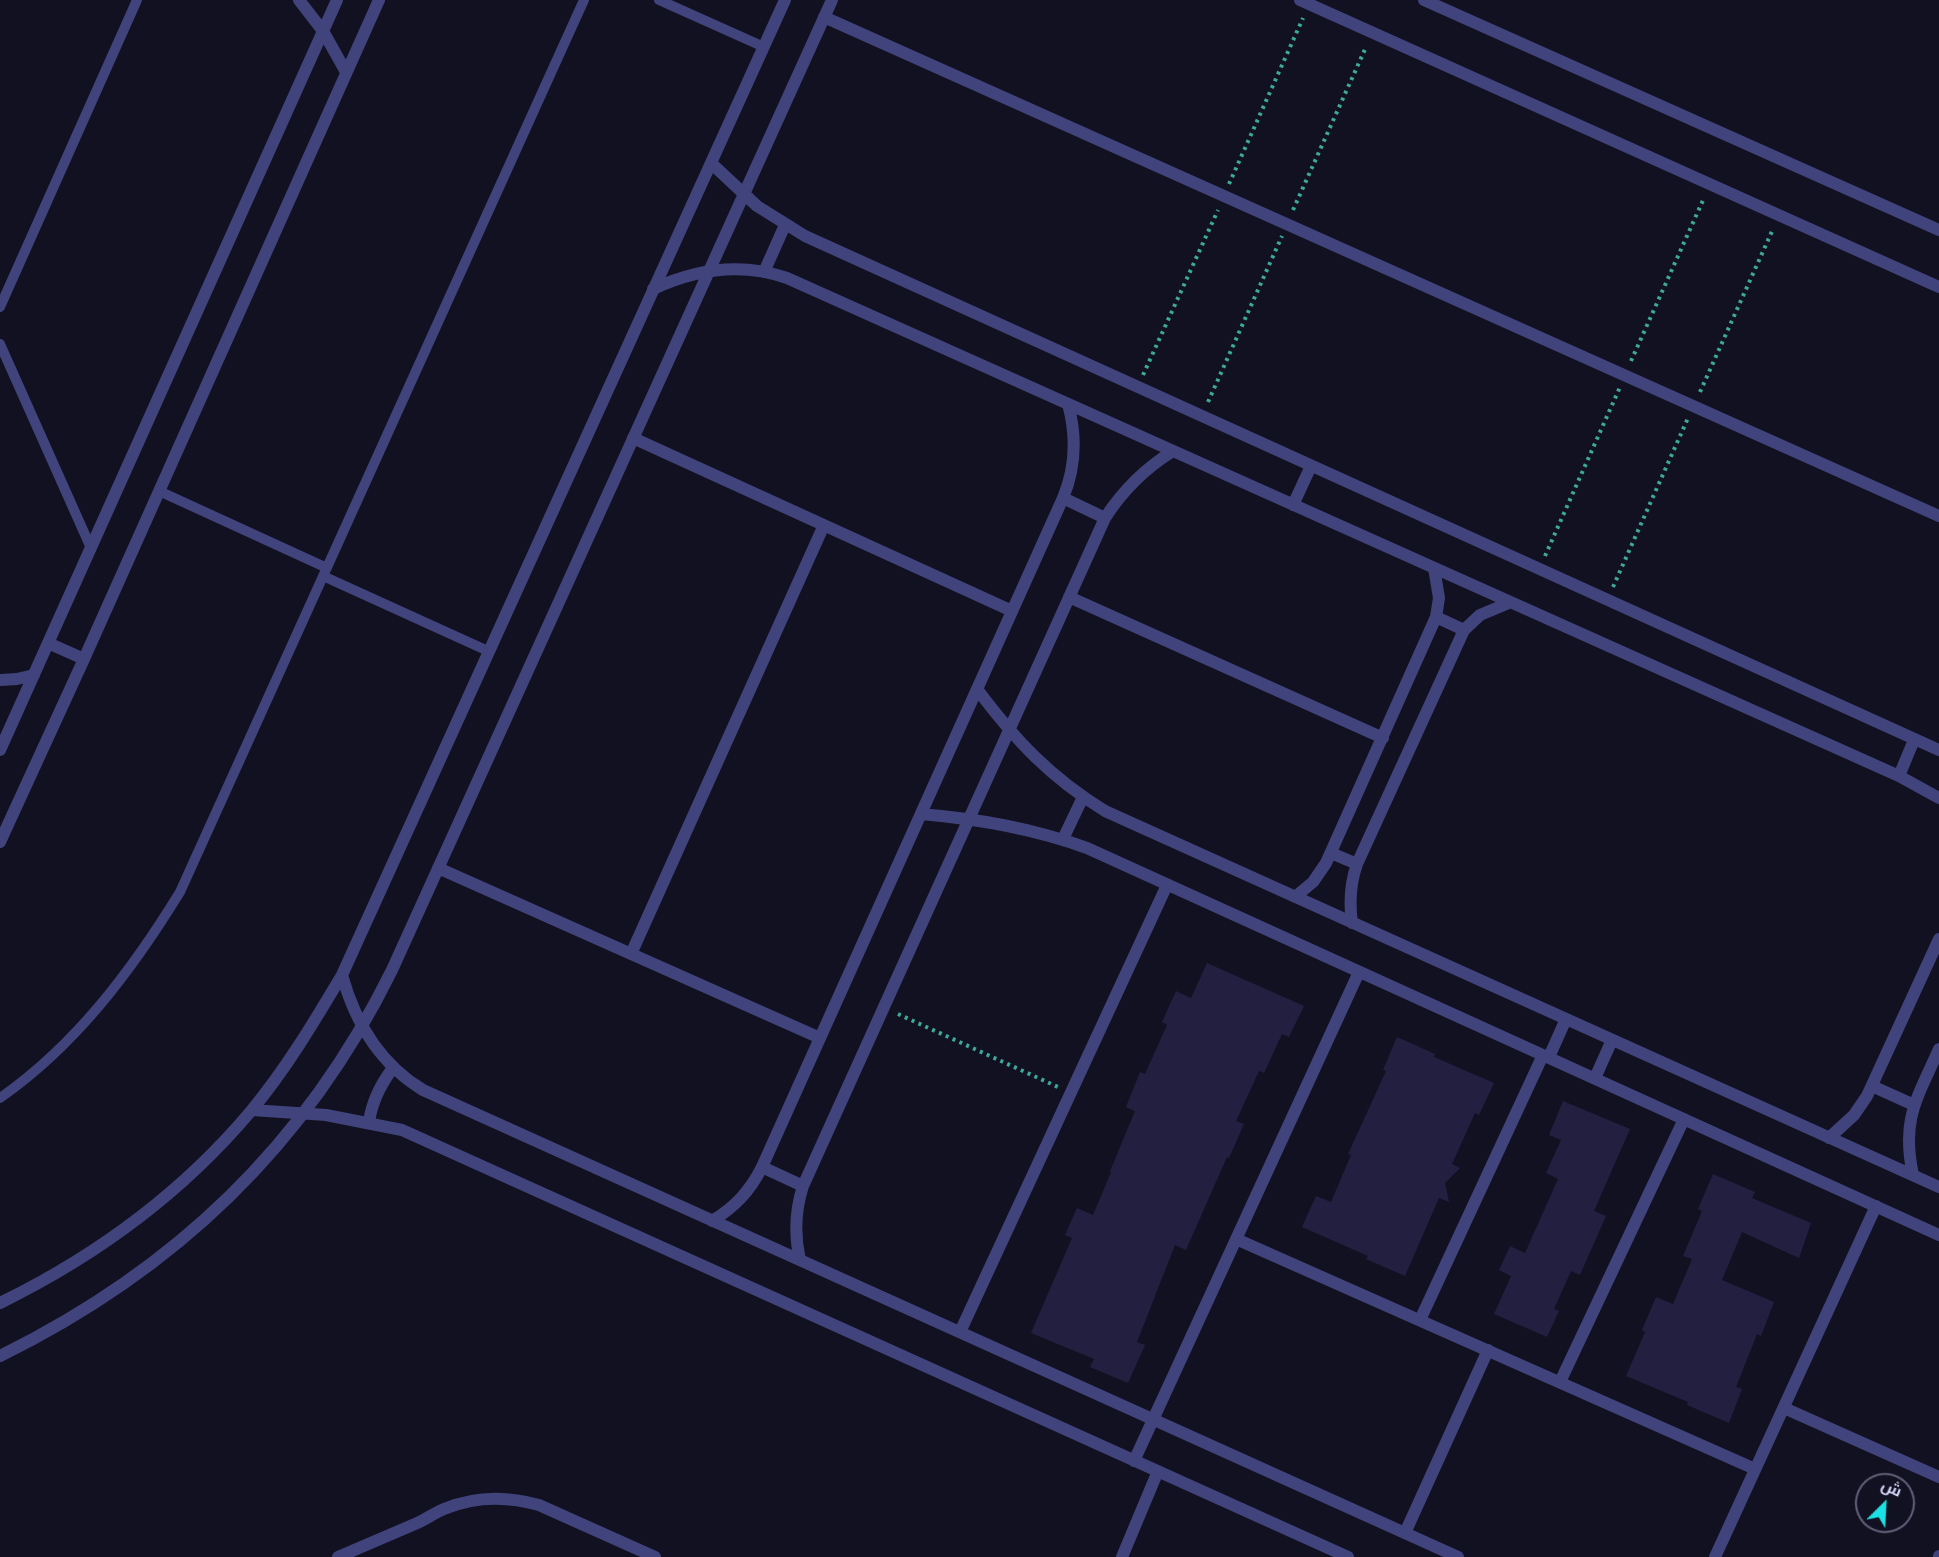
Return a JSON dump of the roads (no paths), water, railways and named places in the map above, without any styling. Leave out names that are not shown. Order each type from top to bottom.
[{"type":"street","points":[[299,0],[323,31],[346,72]]},
{"type":"street","points":[[0,750],[337,0]]},
{"type":"street","points":[[0,842],[379,0]]},
{"type":"street","points":[[0,1303],[39,1284],[86,1256],[132,1224],[175,1189],[215,1151],[252,1110],[289,1059],[342,975],[785,0]]},
{"type":"street","points":[[0,1356],[91,1307],[167,1252],[237,1190],[305,1112],[363,1027],[392,970],[832,0]]},
{"type":"street","points":[[1424,0],[1939,230]]},
{"type":"street","points":[[1307,1],[1939,287]]},
{"type":"street","points":[[824,17],[1939,516]]},
{"type":"street","points":[[711,163],[743,195],[785,225],[805,236],[1939,750]]},
{"type":"street","points":[[764,272],[785,225]]},
{"type":"street","points":[[653,289],[690,274],[709,270],[736,269],[764,272],[787,278],[1899,776],[1939,798]]},
{"type":"street","points":[[712,1221],[737,1204],[755,1181],[762,1167],[1069,484],[1075,452],[1068,404]]},
{"type":"street","points":[[633,438],[1012,611]]},
{"type":"street","points":[[800,1260],[796,1238],[796,1215],[803,1186],[1105,518],[1141,473],[1173,451]]},
{"type":"street","points":[[1293,505],[1311,466]]},
{"type":"street","points":[[1062,498],[1105,518]]},
{"type":"street","points":[[631,954],[824,525]]},
{"type":"street","points":[[1294,897],[1313,882],[1331,853],[1436,617],[1439,598],[1434,568]]},
{"type":"street","points":[[1069,597],[1383,738]]},
{"type":"street","points":[[1352,923],[1350,899],[1357,864],[1464,630],[1480,615],[1511,602]]},
{"type":"street","points":[[1436,617],[1464,630]]},
{"type":"street","points":[[48,642],[84,659]]},
{"type":"street","points":[[0,680],[34,675]]},
{"type":"street","points":[[977,689],[1009,731],[1044,766],[1105,811],[1939,1187]]},
{"type":"street","points":[[1899,776],[1914,740]]},
{"type":"street","points":[[1063,839],[1083,797]]},
{"type":"street","points":[[921,814],[969,818],[1017,826],[1063,839],[1939,1235]]},
{"type":"street","points":[[1331,853],[1357,864]]},
{"type":"street","points":[[438,868],[820,1038]]},
{"type":"street","points":[[960,1332],[1167,885]]},
{"type":"street","points":[[1829,1138],[1854,1115],[1872,1086],[1939,939]]},
{"type":"street","points":[[1134,1461],[1359,972]]},
{"type":"street","points":[[342,975],[353,1010],[371,1041],[393,1068],[423,1090],[1458,1557]]},
{"type":"street","points":[[1420,1320],[1546,1056],[1566,1019]]},
{"type":"street","points":[[1594,1078],[1612,1040]]},
{"type":"street","points":[[1913,1175],[1908,1136],[1909,1120],[1939,1049]]},
{"type":"street","points":[[369,1122],[377,1093],[393,1068]]},
{"type":"street","points":[[1872,1086],[1914,1105]]},
{"type":"street","points":[[252,1110],[305,1112],[369,1122],[402,1130],[1348,1557]]},
{"type":"street","points":[[1560,1382],[1684,1119]]},
{"type":"street","points":[[762,1167],[803,1186]]},
{"type":"street","points":[[1715,1557],[1876,1206]]},
{"type":"street","points":[[1236,1239],[1755,1469]]},
{"type":"street","points":[[1405,1533],[1488,1350]]},
{"type":"street","points":[[1784,1408],[1939,1477]]},
{"type":"street","points":[[1122,1557],[1158,1471]]},
{"type":"street","points":[[338,1557],[452,1506],[481,1499],[500,1498],[539,1504],[655,1557]]},
{"type":"lane","points":[[0,307],[137,0]]},
{"type":"lane","points":[[0,1098],[46,1060],[85,1022],[120,982],[152,938],[180,892],[584,0]]},
{"type":"lane","points":[[659,0],[764,47]]},
{"type":"lane","points":[[0,344],[91,548]]},
{"type":"lane","points":[[159,491],[488,651]]}]
